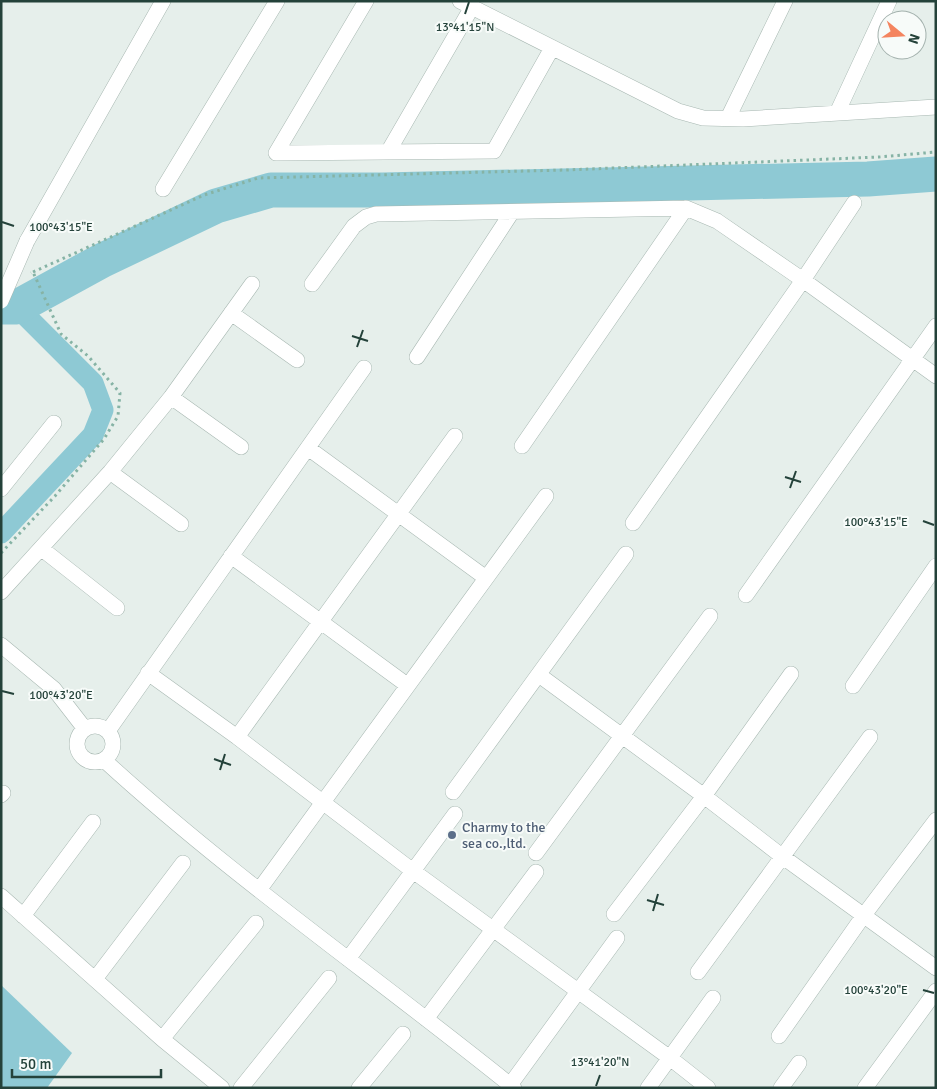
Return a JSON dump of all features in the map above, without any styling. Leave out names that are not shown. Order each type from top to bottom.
[{"type":"street","points":[[1,300],[27,241],[163,1]]},
{"type":"street","points":[[163,189],[277,1]]},
{"type":"street","points":[[366,1],[276,153],[494,151],[552,48]]},
{"type":"street","points":[[728,118],[785,1]]},
{"type":"street","points":[[837,113],[889,1]]},
{"type":"street","points":[[388,152],[466,4],[678,111],[703,118],[936,107]]},
{"type":"street","points":[[633,523],[803,280],[854,203]]},
{"type":"street","points":[[522,446],[686,208]]},
{"type":"street","points":[[312,284],[354,226],[366,217],[376,214],[686,208],[717,221],[803,280],[936,376]]},
{"type":"street","points":[[417,357],[512,212]]},
{"type":"street","points":[[1,592],[110,472],[171,397],[252,284]]},
{"type":"street","points":[[231,313],[297,360]]},
{"type":"street","points":[[746,595],[936,326]]},
{"type":"street","points":[[108,731],[364,368]]},
{"type":"street","points":[[171,397],[242,446]]},
{"type":"street","points":[[1,489],[54,422]]},
{"type":"street","points":[[237,737],[455,436]]},
{"type":"street","points":[[308,448],[486,578]]},
{"type":"street","points":[[110,472],[181,524]]},
{"type":"street","points":[[259,890],[546,496]]},
{"type":"street","points":[[42,549],[117,608]]},
{"type":"street","points":[[453,792],[626,554]]},
{"type":"street","points":[[231,556],[407,686]]},
{"type":"street","points":[[853,686],[936,566]]},
{"type":"street","points":[[536,853],[710,616]]},
{"type":"street","points":[[1,645],[54,690],[85,729]]},
{"type":"street","points":[[148,673],[237,737],[413,871],[670,1058],[708,1088]]},
{"type":"street","points":[[614,914],[704,796],[791,674]]},
{"type":"street","points":[[538,675],[704,796],[782,857],[936,968]]},
{"type":"street","points":[[93,726],[101,727],[108,731],[112,738],[112,746],[110,754],[104,760],[88,761],[82,757],[78,750],[77,742],[80,734],[85,729],[93,726]]},
{"type":"street","points":[[698,972],[870,737]]},
{"type":"street","points":[[104,760],[162,813],[512,1086],[617,938]]},
{"type":"street","points":[[348,959],[455,814]]},
{"type":"street","points":[[779,1036],[864,915],[936,820]]},
{"type":"street","points":[[24,916],[93,822]]},
{"type":"street","points":[[95,979],[183,863]]},
{"type":"street","points":[[426,1019],[536,872]]},
{"type":"street","points":[[1,896],[162,1039],[222,1088]]},
{"type":"street","points":[[162,1039],[256,923]]},
{"type":"street","points":[[241,1088],[329,978]]},
{"type":"street","points":[[865,1088],[936,991]]},
{"type":"street","points":[[648,1088],[713,998]]},
{"type":"street","points":[[359,1088],[403,1034]]},
{"type":"street","points":[[781,1088],[799,1063]]},
{"type":"path","points":[[27,276],[204,195],[258,178],[879,158],[936,152]]},
{"type":"path","points":[[1,552],[68,482],[104,439],[118,416],[120,393],[88,356],[60,334],[33,272]]},
{"type":"water","points":[[1,985],[72,1053],[47,1088],[1,1088]]},
{"type":"waterway","points":[[1,307],[17,307],[103,260],[216,206],[271,190],[383,190],[868,179],[936,174]]},
{"type":"waterway","points":[[1,533],[93,435],[103,410],[93,383],[17,307]]},
{"type":"place","name":"Charmy to the sea co.,ltd.","points":[[452,835]]}]
